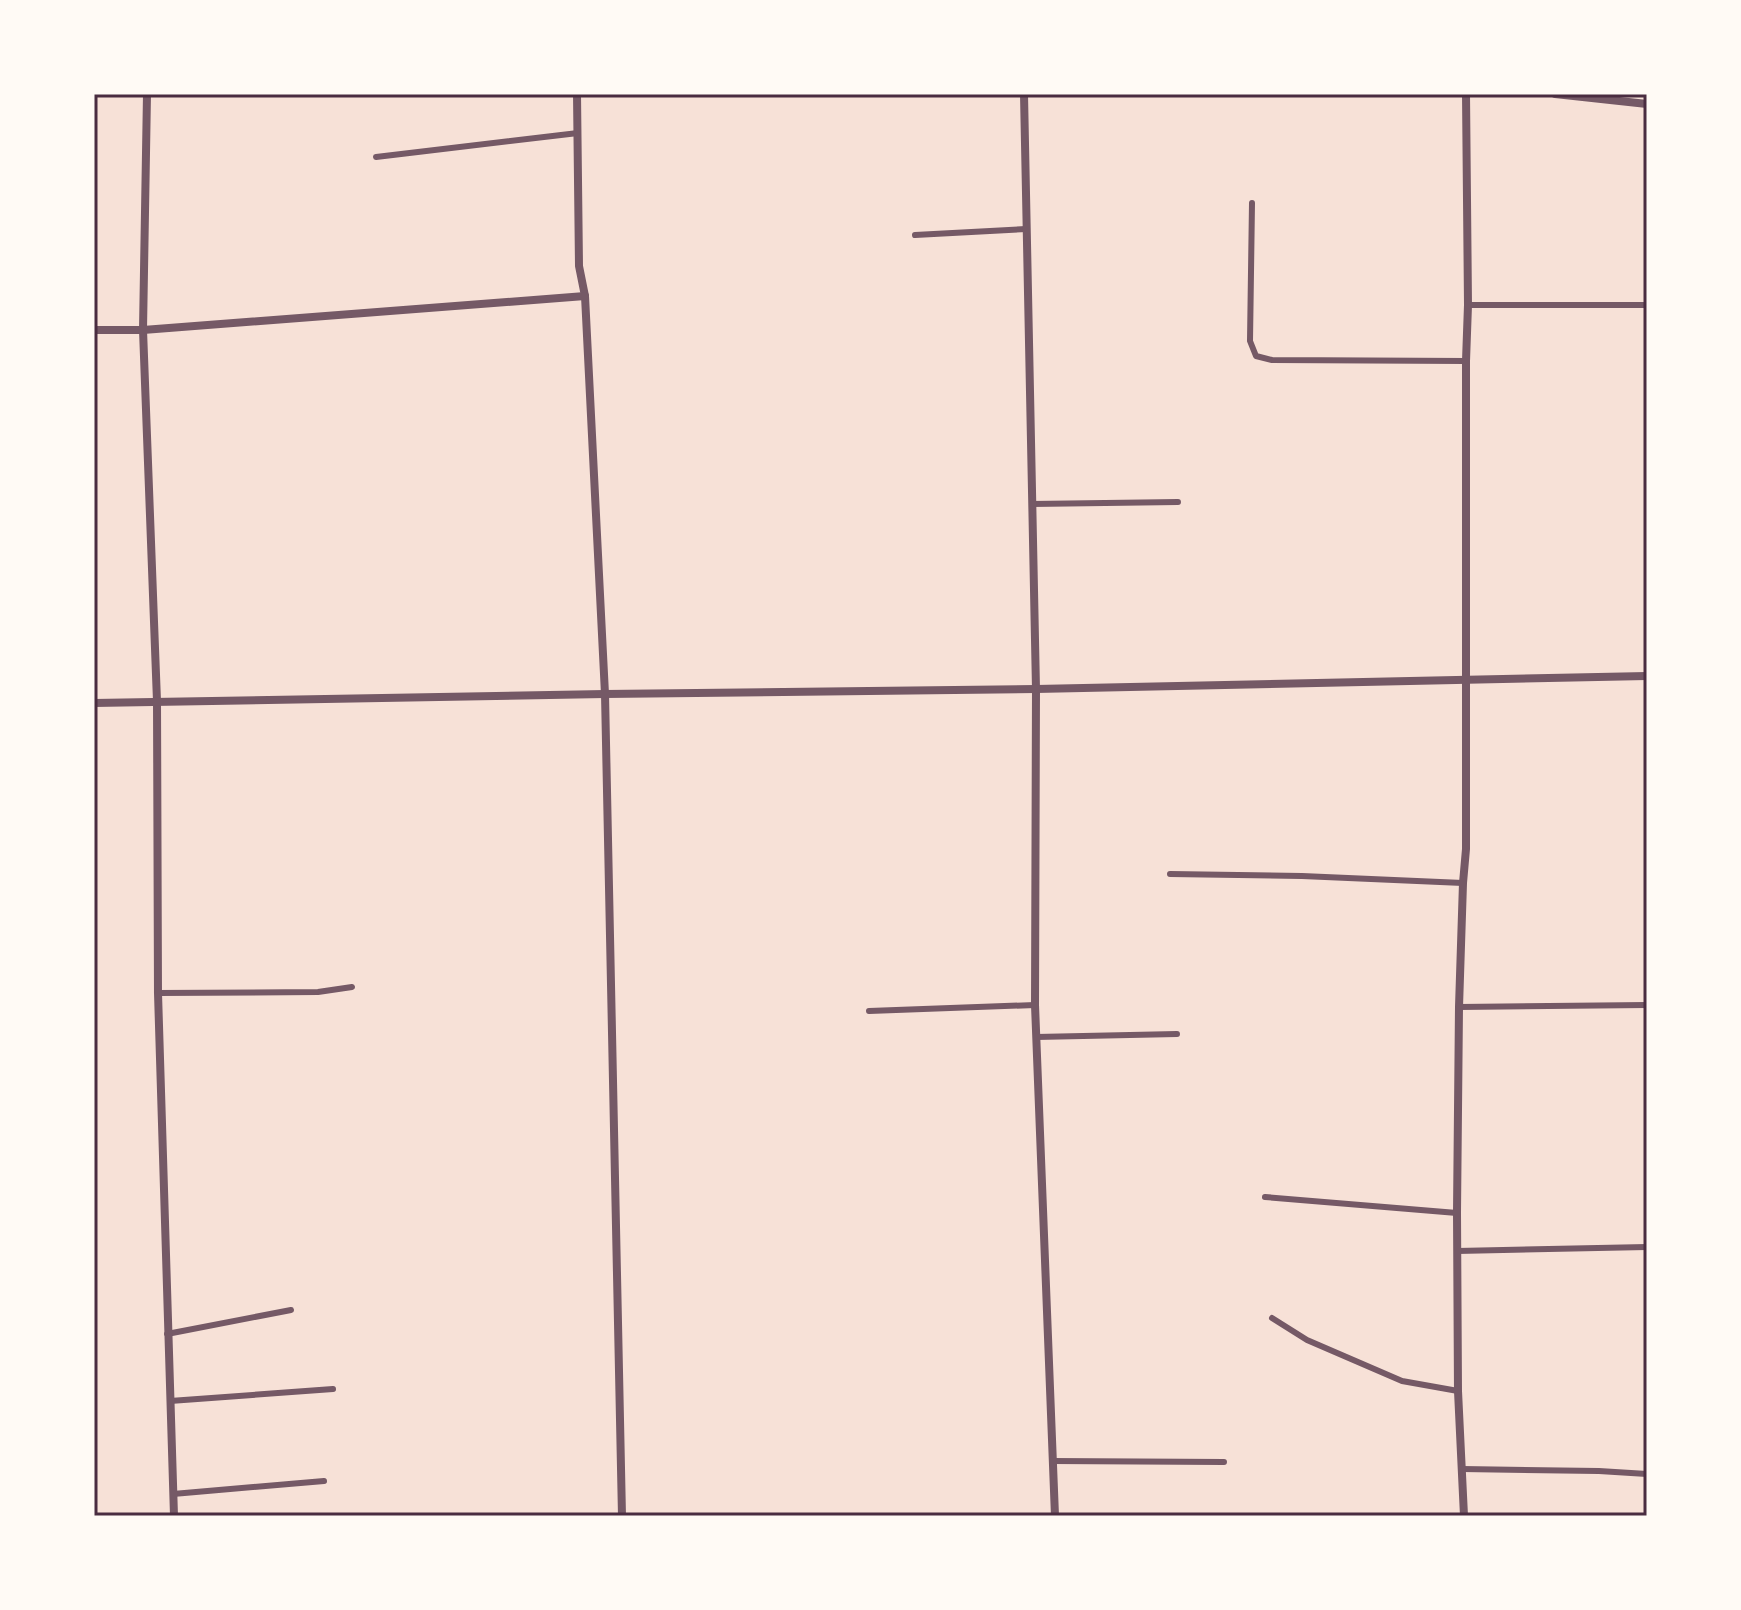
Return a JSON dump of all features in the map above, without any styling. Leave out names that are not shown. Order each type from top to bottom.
[{"type":"street","points":[[147,94],[143,330],[157,701],[158,993],[174,1516]]},
{"type":"street","points":[[577,94],[579,266],[585,296],[605,694],[622,1516]]},
{"type":"street","points":[[1024,94],[1036,689],[1035,1005],[1055,1516]]},
{"type":"street","points":[[1464,1516],[1458,1391],[1457,1213],[1459,1007],[1466,849],[1466,94]]},
{"type":"street","points":[[1555,94],[1647,104]]},
{"type":"street","points":[[94,330],[143,330],[585,296]]},
{"type":"street","points":[[94,703],[1647,676]]},
{"type":"lane","points":[[376,157],[578,133]]},
{"type":"lane","points":[[1252,203],[1250,341],[1256,356],[1272,360],[1466,361]]},
{"type":"lane","points":[[915,235],[1026,229]]},
{"type":"lane","points":[[1468,305],[1647,305]]},
{"type":"lane","points":[[1032,504],[1178,502]]},
{"type":"lane","points":[[1170,874],[1463,883]]},
{"type":"lane","points":[[158,993],[318,992],[352,987]]},
{"type":"lane","points":[[869,1011],[1035,1005]]},
{"type":"lane","points":[[1459,1007],[1647,1005]]},
{"type":"lane","points":[[1036,1037],[1177,1034]]},
{"type":"lane","points":[[1265,1197],[1457,1213]]},
{"type":"lane","points":[[1457,1251],[1647,1247]]},
{"type":"lane","points":[[167,1334],[291,1310]]},
{"type":"lane","points":[[1272,1318],[1307,1340],[1402,1381],[1458,1391]]},
{"type":"lane","points":[[170,1401],[333,1389]]},
{"type":"lane","points":[[1052,1461],[1224,1462]]},
{"type":"lane","points":[[1462,1469],[1647,1474]]},
{"type":"lane","points":[[173,1494],[324,1481]]}]
